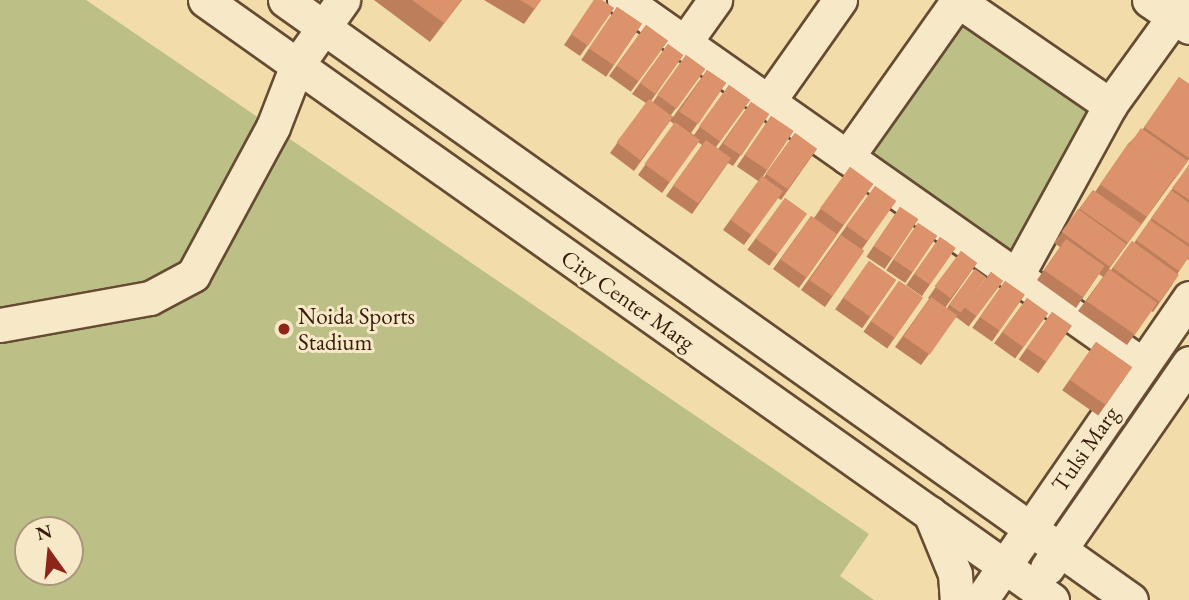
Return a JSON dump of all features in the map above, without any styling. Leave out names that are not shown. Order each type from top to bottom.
[{"type":"street","name":"City Center Marg","points":[[205,0],[1004,566],[1037,596]]},
{"type":"street","name":"City Center Marg","points":[[285,0],[1118,591]]},
{"type":"street","points":[[0,325],[150,298],[193,275],[273,127],[297,65],[343,0]]},
{"type":"street","points":[[624,0],[1143,365]]},
{"type":"street","points":[[685,43],[715,0]]},
{"type":"street","points":[[768,102],[840,0]]},
{"type":"street","points":[[847,157],[957,0],[1110,105]]},
{"type":"street","points":[[1016,277],[1110,105],[1175,11]]},
{"type":"street","name":"Tulsi Marg","points":[[981,600],[1189,298]]},
{"type":"street","name":"Tulsi Marg","points":[[1037,596],[1060,550],[1100,492],[1177,407],[1189,363]]},
{"type":"street","points":[[1100,492],[1096,538],[1118,591]]},
{"type":"street","points":[[930,513],[956,574],[957,600]]},
{"type":"green space","name":"Noida Sports Stadium","points":[[0,0],[86,0],[869,534],[840,576],[874,600],[0,600]]},
{"type":"green space","points":[[962,13],[1118,123],[1019,264],[863,155]]},
{"type":"building","points":[[412,0],[461,0],[444,23]]},
{"type":"building","points":[[520,0],[541,0],[535,9]]},
{"type":"building","points":[[594,0],[602,0],[614,8],[588,46],[571,34]]},
{"type":"building","points":[[617,7],[642,24],[614,65],[589,48]]},
{"type":"building","points":[[646,25],[668,41],[638,81],[617,65]]},
{"type":"building","points":[[668,44],[683,55],[655,94],[640,83]]},
{"type":"building","points":[[686,55],[705,69],[677,109],[657,95]]},
{"type":"building","points":[[707,70],[726,83],[698,124],[679,111]]},
{"type":"building","points":[[1179,77],[1189,84],[1189,158],[1144,127]]},
{"type":"building","points":[[729,85],[750,100],[720,142],[699,126]]},
{"type":"building","points":[[649,99],[673,117],[640,160],[617,142]]},
{"type":"building","points":[[751,102],[769,114],[741,156],[723,143]]},
{"type":"building","points":[[771,116],[793,131],[767,170],[745,155]]},
{"type":"building","points":[[675,122],[700,140],[670,182],[644,164]]},
{"type":"building","points":[[1141,128],[1188,161],[1175,179],[1129,145]]},
{"type":"building","points":[[795,133],[817,149],[787,189],[766,173]]},
{"type":"building","points":[[706,140],[731,158],[698,204],[673,185]]},
{"type":"building","points":[[1128,144],[1175,177],[1147,217],[1100,184]]},
{"type":"building","points":[[1189,165],[1189,200],[1172,188]]},
{"type":"building","points":[[850,167],[873,184],[843,225],[820,208]]},
{"type":"building","points":[[762,176],[783,191],[751,235],[730,220]]},
{"type":"building","points":[[875,186],[896,201],[867,241],[846,226]]},
{"type":"building","points":[[1093,190],[1141,224],[1128,243],[1080,209]]},
{"type":"building","points":[[1171,190],[1189,203],[1189,244],[1151,218]]},
{"type":"building","points":[[785,198],[807,214],[777,254],[756,238]]},
{"type":"building","points":[[900,207],[918,219],[892,258],[874,246]]},
{"type":"building","points":[[1078,209],[1127,244],[1110,267],[1062,232]]},
{"type":"building","points":[[811,216],[837,234],[807,278],[781,259]]},
{"type":"building","points":[[1150,220],[1189,247],[1189,257],[1179,271],[1136,240]]},
{"type":"building","points":[[918,223],[937,236],[912,272],[893,259]]},
{"type":"building","points":[[841,235],[864,251],[832,296],[809,280]]},
{"type":"building","points":[[940,237],[956,248],[930,285],[914,274]]},
{"type":"building","points":[[1066,239],[1105,266],[1083,297],[1044,270]]},
{"type":"building","points":[[1132,241],[1179,275],[1160,302],[1113,268]]},
{"type":"building","points":[[961,251],[977,263],[950,298],[935,286]]},
{"type":"building","points":[[869,261],[896,280],[870,317],[843,298]]},
{"type":"building","points":[[975,269],[986,277],[960,313],[949,305]]},
{"type":"building","points":[[1109,269],[1157,303],[1135,335],[1087,301]]},
{"type":"building","points":[[991,272],[1003,281],[976,316],[965,307]]},
{"type":"building","points":[[899,281],[923,298],[895,338],[871,321]]},
{"type":"building","points":[[1005,281],[1025,295],[999,331],[980,317]]},
{"type":"building","points":[[931,297],[957,315],[930,355],[903,336]]},
{"type":"building","points":[[1027,298],[1048,313],[1023,347],[1002,332]]},
{"type":"building","points":[[1052,312],[1072,326],[1046,362],[1027,348]]},
{"type":"building","points":[[1096,342],[1132,367],[1106,405],[1070,380]]},
{"type":"place","name":"Noida Sports Stadium","points":[[284,329]]}]
